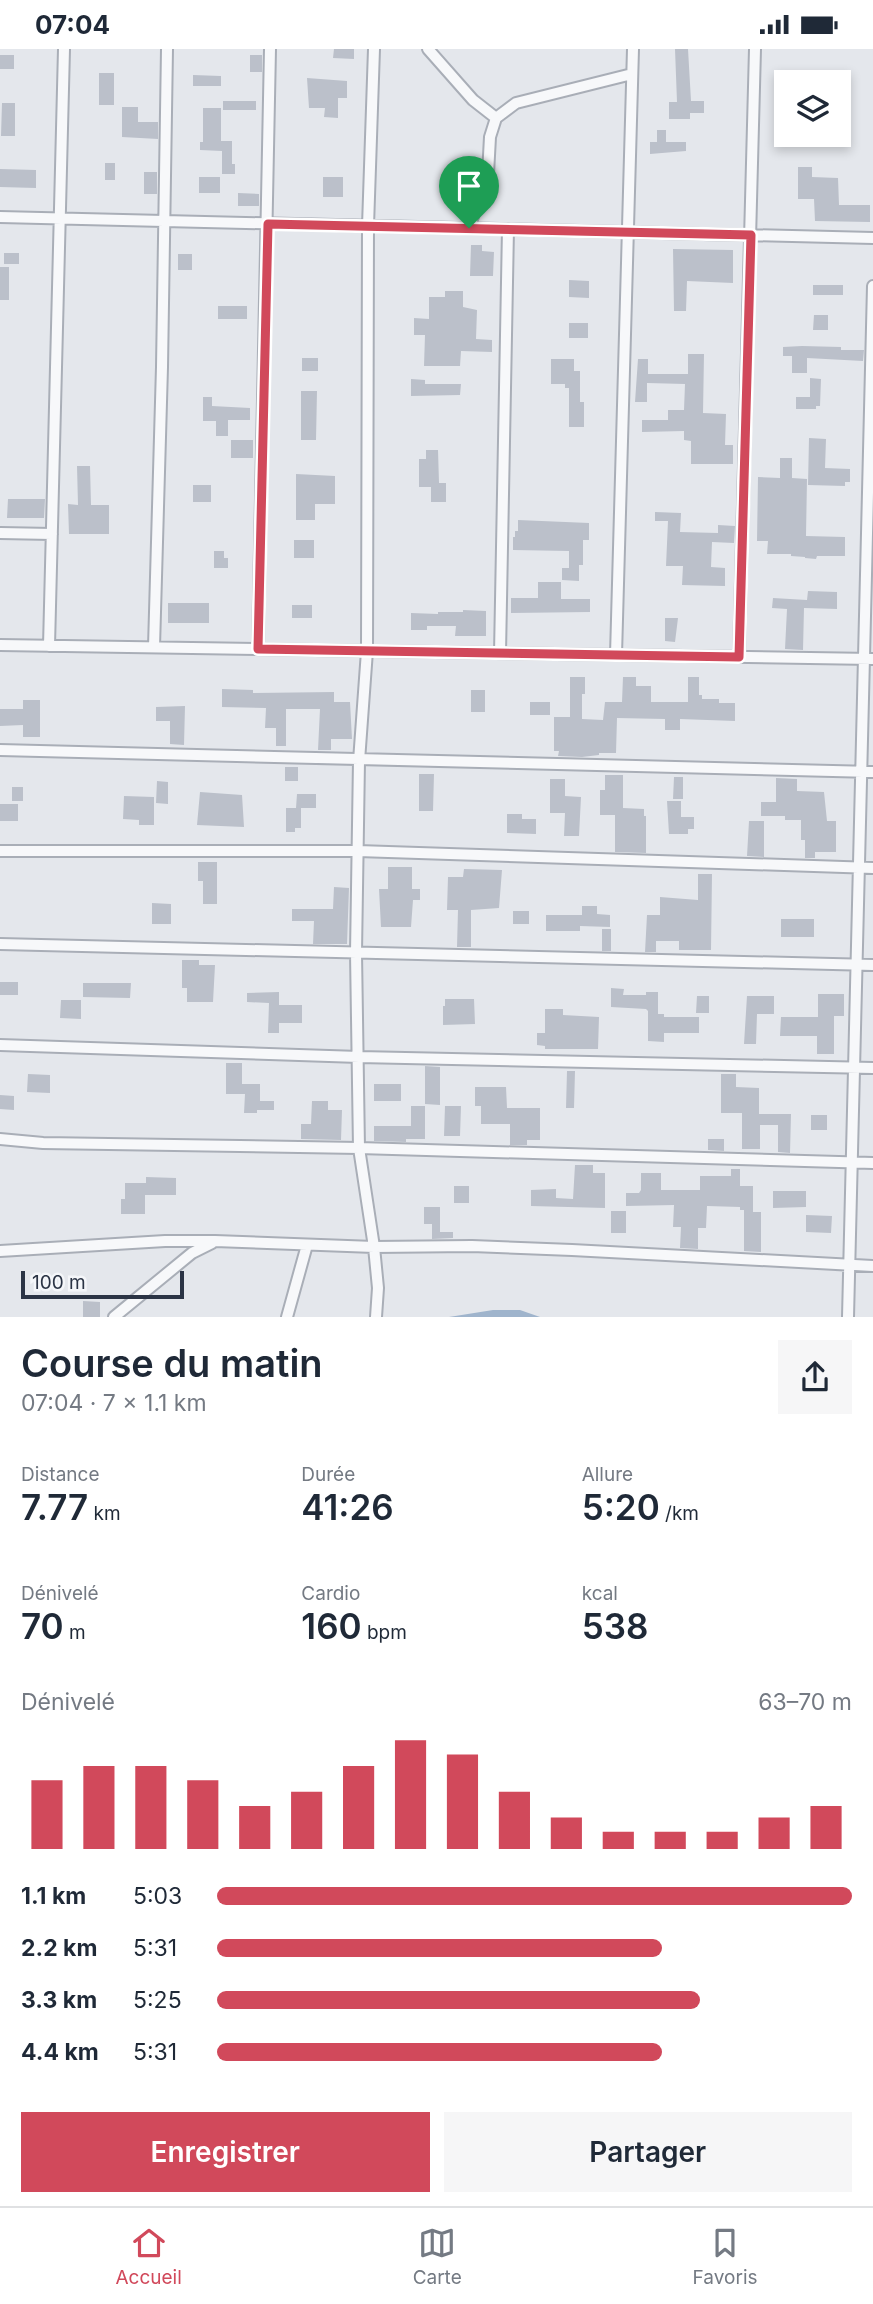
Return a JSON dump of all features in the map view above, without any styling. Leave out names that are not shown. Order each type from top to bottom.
[{"type":"street","points":[[49,646],[64,49]]},
{"type":"street","points":[[154,647],[167,49]]},
{"type":"street","points":[[258,649],[270,49]]},
{"type":"street","points":[[374,49],[368,226],[367,651],[359,761],[356,953],[359,1148],[374,1247],[378,1288],[376,1317]]},
{"type":"street","points":[[428,49],[473,100],[496,118]]},
{"type":"street","points":[[616,655],[633,49]]},
{"type":"street","points":[[739,657],[755,49]]},
{"type":"street","points":[[469,228],[488,174],[490,137],[496,118],[516,103],[632,74]]},
{"type":"street","points":[[0,217],[873,238]]},
{"type":"street","points":[[500,653],[508,229]]},
{"type":"street","points":[[848,1317],[860,772],[868,659],[873,286]]},
{"type":"street","points":[[0,533],[52,534]]},
{"type":"street","points":[[0,645],[868,659]]},
{"type":"street","points":[[0,750],[873,772]]},
{"type":"street","points":[[0,851],[358,851],[873,868]]},
{"type":"street","points":[[0,944],[873,965]]},
{"type":"street","points":[[0,1045],[359,1057],[873,1068]]},
{"type":"street","points":[[0,1139],[69,1143],[359,1148],[873,1163]]},
{"type":"street","points":[[0,1251],[165,1241],[215,1241],[374,1247],[472,1246],[583,1250],[873,1266]]},
{"type":"street","points":[[114,1317],[192,1253],[215,1241]]},
{"type":"street","points":[[288,1317],[307,1245]]},
{"type":"water","points":[[493,1310],[520,1310],[540,1317],[449,1317]]},
{"type":"building","points":[[334,49],[354,49],[354,59],[333,58]]},
{"type":"building","points":[[675,49],[688,49],[691,101],[704,101],[704,113],[690,113],[690,119],[669,119],[669,102],[677,102]]},
{"type":"building","points":[[0,55],[14,55],[14,69],[0,69]]},
{"type":"building","points":[[250,55],[262,55],[262,72],[250,72]]},
{"type":"building","points":[[99,73],[114,73],[114,105],[99,105]]},
{"type":"building","points":[[193,75],[221,76],[221,86],[193,86]]},
{"type":"building","points":[[307,78],[347,81],[347,98],[338,98],[338,118],[324,117],[325,108],[309,108]]},
{"type":"building","points":[[223,101],[256,101],[256,110],[223,110]]},
{"type":"building","points":[[2,103],[15,103],[15,136],[1,136]]},
{"type":"building","points":[[122,107],[138,107],[138,122],[158,122],[158,139],[122,137]]},
{"type":"building","points":[[203,108],[221,108],[221,141],[232,141],[235,174],[222,174],[222,151],[200,150],[200,142],[203,142]]},
{"type":"building","points":[[657,130],[666,130],[666,142],[686,142],[686,151],[650,154],[650,142],[657,142]]},
{"type":"building","points":[[105,163],[115,163],[115,180],[105,180]]},
{"type":"building","points":[[798,167],[812,167],[812,177],[838,178],[839,205],[870,205],[870,222],[815,221],[814,199],[798,199]]},
{"type":"building","points":[[0,169],[36,170],[36,188],[0,187]]},
{"type":"building","points":[[144,172],[157,172],[157,194],[144,194]]},
{"type":"building","points":[[199,177],[220,177],[220,193],[199,193]]},
{"type":"building","points":[[323,177],[343,177],[343,197],[323,197]]},
{"type":"building","points":[[238,193],[259,194],[259,206],[238,206]]},
{"type":"building","points":[[471,245],[482,245],[482,251],[494,252],[493,276],[470,276]]},
{"type":"building","points":[[673,249],[733,250],[733,283],[687,281],[686,311],[674,311]]},
{"type":"building","points":[[4,253],[19,253],[19,264],[4,264]]},
{"type":"building","points":[[178,254],[192,254],[192,270],[178,270]]},
{"type":"building","points":[[0,267],[9,267],[9,300],[0,300]]},
{"type":"building","points":[[569,280],[589,281],[589,298],[569,297]]},
{"type":"building","points":[[813,285],[843,285],[843,295],[813,295]]},
{"type":"building","points":[[445,291],[463,291],[463,307],[477,310],[476,339],[492,340],[492,352],[461,351],[460,366],[424,366],[425,335],[414,335],[414,318],[429,319],[429,297],[445,297]]},
{"type":"building","points":[[218,306],[247,306],[247,319],[218,319]]},
{"type":"building","points":[[814,315],[828,315],[828,330],[813,330]]},
{"type":"building","points":[[569,323],[588,323],[588,338],[569,338]]},
{"type":"building","points":[[783,347],[864,350],[863,361],[807,358],[807,373],[792,373],[792,356],[783,356]]},
{"type":"building","points":[[688,354],[704,354],[703,413],[726,414],[725,445],[733,445],[733,464],[691,464],[691,441],[684,440],[684,431],[642,432],[642,420],[668,420],[668,410],[684,410],[685,384],[647,383],[647,402],[635,402],[638,359],[648,359],[648,374],[688,374]]},
{"type":"building","points":[[302,358],[318,358],[318,371],[302,371]]},
{"type":"building","points":[[551,359],[574,359],[574,371],[580,371],[580,402],[584,402],[584,427],[569,427],[569,388],[565,388],[565,384],[551,384]]},
{"type":"building","points":[[810,378],[821,379],[820,406],[816,406],[816,409],[796,409],[796,397],[810,397]]},
{"type":"building","points":[[411,379],[425,380],[425,384],[461,384],[460,395],[411,396]]},
{"type":"building","points":[[301,391],[317,391],[316,440],[301,440]]},
{"type":"building","points":[[203,397],[212,397],[212,406],[250,408],[250,420],[228,420],[228,436],[216,436],[216,421],[203,421]]},
{"type":"building","points":[[809,438],[826,439],[825,468],[850,469],[850,482],[845,482],[845,486],[808,485]]},
{"type":"building","points":[[231,440],[253,440],[253,458],[231,458]]},
{"type":"building","points":[[426,450],[438,450],[439,483],[446,483],[446,502],[431,502],[431,487],[419,487],[419,459],[426,459]]},
{"type":"building","points":[[780,458],[792,458],[792,478],[807,479],[806,536],[845,537],[845,556],[817,556],[816,559],[791,554],[767,554],[768,541],[757,541],[758,477],[780,478]]},
{"type":"building","points":[[77,466],[90,466],[91,505],[109,505],[109,534],[69,534],[68,504],[78,505]]},
{"type":"building","points":[[296,474],[335,476],[335,504],[315,504],[315,520],[296,520]]},
{"type":"building","points":[[193,485],[211,485],[211,502],[193,502]]},
{"type":"building","points":[[8,499],[45,499],[44,518],[7,518]]},
{"type":"building","points":[[655,512],[681,513],[680,532],[718,533],[718,525],[735,526],[734,543],[712,542],[711,567],[725,568],[725,586],[682,585],[683,566],[666,566],[668,521],[655,521]]},
{"type":"building","points":[[518,520],[589,523],[589,540],[583,540],[583,565],[579,565],[579,581],[562,580],[562,568],[569,568],[569,551],[513,550],[513,537],[515,531],[518,531]]},
{"type":"building","points":[[294,540],[314,540],[314,558],[294,558]]},
{"type":"building","points":[[214,551],[224,551],[224,558],[228,558],[228,568],[214,568]]},
{"type":"building","points":[[538,582],[561,582],[561,599],[590,599],[590,612],[511,613],[511,598],[538,598]]},
{"type":"building","points":[[808,591],[837,592],[837,609],[804,608],[803,650],[785,649],[787,609],[772,608],[773,598],[807,600]]},
{"type":"building","points":[[168,603],[209,603],[209,623],[168,623]]},
{"type":"building","points":[[292,605],[312,605],[312,618],[292,618]]},
{"type":"building","points":[[463,610],[486,611],[486,636],[455,636],[456,626],[427,626],[427,630],[411,630],[411,613],[438,614]]},
{"type":"building","points":[[665,618],[678,618],[675,642],[665,641]]},
{"type":"building","points":[[570,677],[585,677],[582,719],[603,720],[605,702],[622,702],[623,677],[636,677],[636,686],[651,686],[651,702],[688,702],[688,677],[699,677],[699,695],[702,695],[702,699],[735,703],[735,721],[680,719],[680,730],[665,730],[665,719],[617,718],[616,753],[582,757],[558,756],[559,751],[554,751],[554,717],[570,717]]},
{"type":"building","points":[[222,689],[253,690],[253,693],[334,692],[334,702],[350,702],[352,739],[331,739],[331,750],[318,750],[320,709],[286,709],[286,746],[276,746],[276,728],[265,728],[266,708],[222,707]]},
{"type":"building","points":[[471,690],[485,690],[485,712],[471,712]]},
{"type":"building","points":[[23,700],[40,700],[40,737],[23,737],[23,725],[0,726],[0,709],[23,709]]},
{"type":"building","points":[[530,702],[550,702],[550,715],[530,715]]},
{"type":"building","points":[[185,706],[184,745],[170,744],[170,721],[156,721],[156,707]]},
{"type":"building","points":[[285,767],[298,767],[298,781],[285,781]]},
{"type":"building","points":[[419,774],[434,774],[433,811],[419,811]]},
{"type":"building","points":[[605,775],[623,775],[623,808],[644,809],[646,853],[615,852],[615,815],[600,815],[600,790],[605,790]]},
{"type":"building","points":[[674,777],[683,777],[683,799],[673,799]]},
{"type":"building","points":[[776,778],[797,779],[797,791],[824,792],[827,821],[836,821],[836,852],[815,852],[815,858],[805,858],[801,820],[785,820],[785,816],[761,816],[761,802],[776,802]]},
{"type":"building","points":[[550,779],[565,779],[565,796],[581,797],[579,836],[564,836],[565,813],[550,813]]},
{"type":"building","points":[[157,781],[168,782],[168,804],[156,803]]},
{"type":"building","points":[[12,787],[23,787],[23,801],[12,801]]},
{"type":"building","points":[[200,792],[242,795],[244,827],[197,825]]},
{"type":"building","points":[[297,794],[316,794],[316,808],[296,808]]},
{"type":"building","points":[[124,796],[154,797],[154,825],[139,825],[139,820],[123,819]]},
{"type":"building","points":[[667,801],[681,801],[681,817],[694,817],[694,829],[688,829],[688,834],[669,834]]},
{"type":"building","points":[[0,804],[18,804],[18,821],[0,821]]},
{"type":"building","points":[[286,808],[301,808],[301,828],[295,828],[295,832],[286,832]]},
{"type":"building","points":[[507,814],[522,814],[522,819],[536,819],[536,834],[507,833]]},
{"type":"building","points":[[749,821],[764,821],[764,857],[747,856]]},
{"type":"building","points":[[198,862],[217,862],[217,904],[203,904],[203,881],[198,881]]},
{"type":"building","points":[[388,867],[412,867],[412,889],[420,889],[420,900],[413,900],[411,927],[381,927],[379,889],[388,889]]},
{"type":"building","points":[[464,869],[502,870],[499,908],[471,910],[471,947],[457,947],[458,910],[447,910],[448,877],[463,877]]},
{"type":"building","points":[[698,874],[712,874],[711,950],[679,950],[679,941],[656,941],[656,952],[645,952],[647,915],[660,915],[660,897],[698,900]]},
{"type":"building","points":[[334,887],[349,888],[347,944],[313,944],[314,921],[292,921],[292,909],[333,909]]},
{"type":"building","points":[[152,903],[171,904],[171,924],[152,924]]},
{"type":"building","points":[[582,906],[597,906],[597,914],[610,915],[610,927],[580,926],[580,931],[546,931],[546,915],[582,915]]},
{"type":"building","points":[[513,911],[529,911],[529,924],[513,924]]},
{"type":"building","points":[[781,919],[814,919],[814,937],[781,937]]},
{"type":"building","points":[[602,929],[611,929],[611,951],[602,951]]},
{"type":"building","points":[[182,960],[199,960],[199,965],[215,965],[213,1002],[187,1002],[187,988],[182,988]]},
{"type":"building","points":[[0,982],[18,982],[18,995],[0,995]]},
{"type":"building","points":[[83,983],[131,983],[130,998],[83,997]]},
{"type":"building","points":[[611,988],[624,989],[623,995],[658,992],[658,1014],[664,1014],[664,1017],[699,1017],[699,1033],[664,1033],[664,1042],[648,1041],[648,1011],[611,1007]]},
{"type":"building","points":[[279,992],[279,1005],[302,1005],[302,1023],[279,1023],[279,1033],[268,1033],[269,1003],[247,1002],[247,993]]},
{"type":"building","points":[[818,994],[844,994],[844,1016],[834,1016],[834,1054],[817,1054],[817,1036],[780,1036],[781,1017],[818,1017]]},
{"type":"building","points":[[697,996],[709,996],[709,1013],[696,1013]]},
{"type":"building","points":[[747,996],[774,996],[774,1014],[757,1014],[756,1044],[744,1044]]},
{"type":"building","points":[[445,999],[474,999],[475,1024],[443,1025]]},
{"type":"building","points":[[61,1000],[81,1000],[81,1019],[60,1018]]},
{"type":"building","points":[[545,1009],[563,1009],[563,1015],[599,1017],[598,1049],[545,1049],[545,1046],[537,1045],[537,1033],[545,1033]]},
{"type":"building","points":[[226,1063],[242,1063],[242,1084],[260,1084],[260,1101],[274,1101],[274,1110],[244,1113],[245,1094],[226,1094]]},
{"type":"building","points":[[425,1066],[440,1067],[440,1105],[425,1104]]},
{"type":"building","points":[[567,1071],[575,1071],[574,1108],[566,1108]]},
{"type":"building","points":[[28,1074],[50,1075],[50,1093],[27,1092]]},
{"type":"building","points":[[721,1074],[736,1074],[736,1087],[759,1088],[759,1114],[791,1114],[790,1153],[778,1152],[778,1125],[760,1125],[760,1149],[742,1149],[742,1113],[721,1113]]},
{"type":"building","points":[[374,1084],[401,1084],[401,1101],[374,1101]]},
{"type":"building","points":[[475,1087],[506,1087],[507,1108],[540,1108],[540,1140],[527,1140],[527,1145],[510,1145],[510,1124],[481,1124],[481,1106],[475,1106]]},
{"type":"building","points":[[0,1095],[14,1096],[14,1110],[0,1109]]},
{"type":"building","points":[[312,1101],[328,1101],[328,1110],[342,1110],[341,1140],[301,1139],[301,1124],[311,1124]]},
{"type":"building","points":[[411,1106],[425,1106],[425,1139],[406,1139],[406,1142],[374,1141],[374,1126],[411,1126]]},
{"type":"building","points":[[445,1106],[461,1106],[460,1136],[444,1136]]},
{"type":"building","points":[[811,1115],[827,1115],[827,1130],[811,1130]]},
{"type":"building","points":[[708,1139],[724,1139],[724,1151],[708,1150]]},
{"type":"building","points":[[575,1165],[593,1165],[593,1173],[605,1173],[605,1208],[531,1206],[531,1190],[556,1189],[556,1198],[573,1199]]},
{"type":"building","points":[[731,1169],[740,1169],[740,1186],[753,1186],[753,1212],[761,1212],[761,1252],[744,1251],[744,1210],[740,1210],[740,1207],[707,1206],[706,1228],[698,1228],[698,1249],[680,1248],[681,1227],[673,1227],[674,1205],[626,1206],[626,1193],[639,1193],[641,1190],[641,1173],[661,1173],[661,1190],[700,1190],[700,1176],[731,1176]]},
{"type":"building","points":[[146,1177],[176,1178],[176,1195],[145,1195],[145,1214],[121,1214],[125,1183],[146,1183]]},
{"type":"building","points":[[454,1186],[469,1186],[469,1203],[454,1203]]},
{"type":"building","points":[[773,1191],[806,1191],[806,1207],[773,1208]]},
{"type":"building","points":[[424,1207],[440,1207],[440,1232],[453,1232],[453,1238],[432,1239],[432,1224],[424,1224]]},
{"type":"building","points":[[611,1211],[626,1211],[626,1233],[611,1233]]},
{"type":"building","points":[[806,1215],[832,1216],[831,1233],[806,1232]]},
{"type":"building","points":[[83,1301],[100,1302],[100,1317],[83,1317]]},
{"type":"route","points":[[268,224],[469,228],[751,235],[739,657],[258,649],[268,224]]}]
